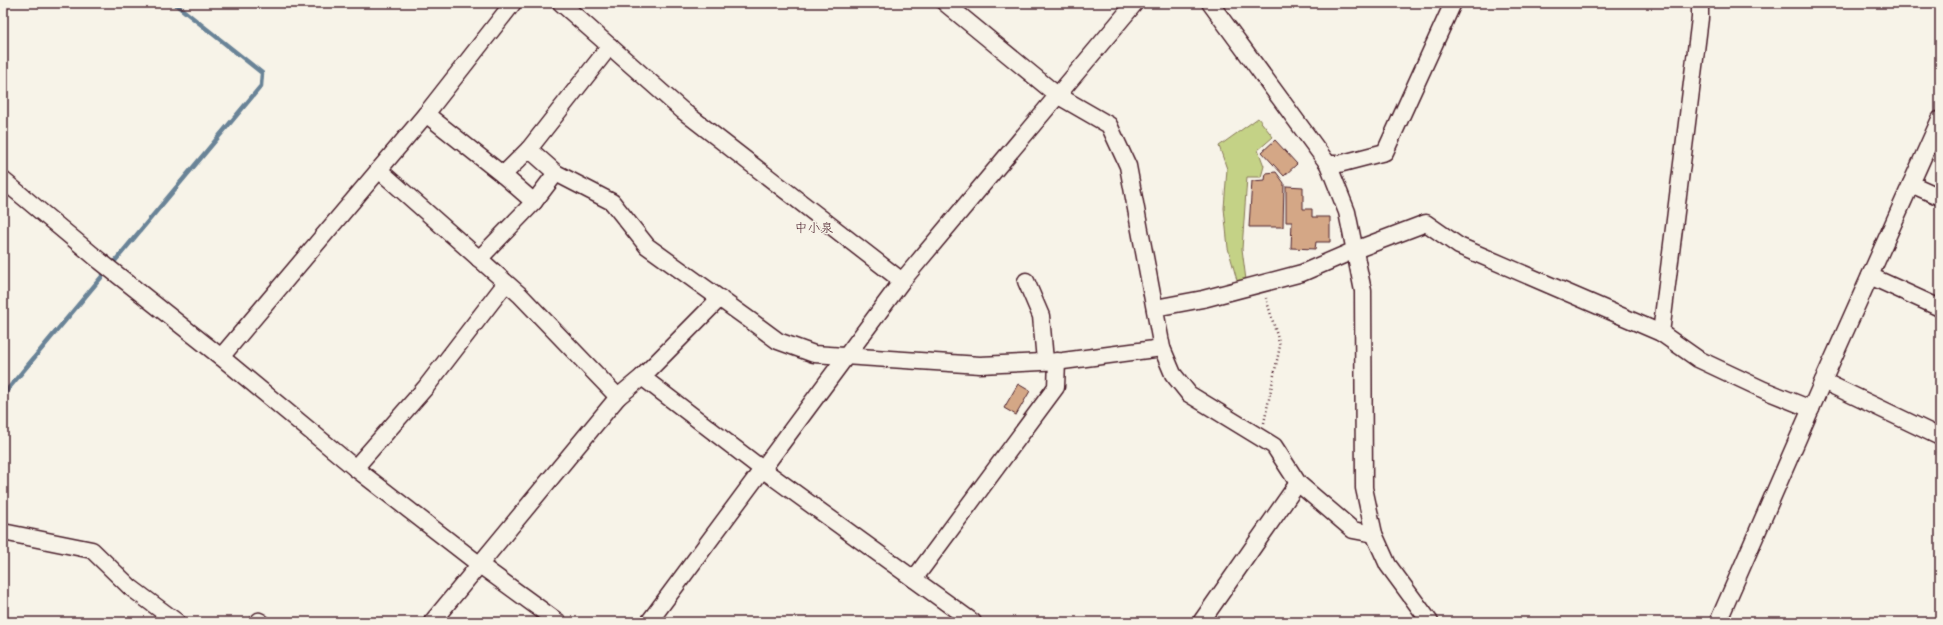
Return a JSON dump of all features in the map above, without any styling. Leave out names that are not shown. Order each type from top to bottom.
[{"type":"street","points":[[221,357],[426,114],[513,3]]},
{"type":"street","points":[[561,3],[683,111],[902,281]]},
{"type":"street","points":[[945,3],[1057,95],[1109,125],[1128,166],[1162,348],[1173,374],[1189,394],[1274,446],[1298,483],[1353,530],[1374,534]]},
{"type":"street","points":[[648,622],[902,281],[1135,3]]},
{"type":"street","points":[[1210,3],[1328,164],[1347,212],[1363,292],[1364,488],[1374,534],[1388,565],[1430,622]]},
{"type":"street","points":[[1328,164],[1339,164],[1385,152],[1453,3]]},
{"type":"street","points":[[1661,333],[1699,26],[1700,3]]},
{"type":"street","points":[[503,175],[529,149],[610,46]]},
{"type":"street","points":[[426,114],[503,175],[534,202]]},
{"type":"street","points":[[1718,622],[1823,381],[1940,119]]},
{"type":"street","points":[[529,149],[556,173],[612,202],[647,246],[778,340],[814,354],[980,365],[1051,361],[1162,348]]},
{"type":"street","points":[[379,170],[520,295],[618,396]]},
{"type":"street","points":[[479,258],[534,202],[556,173]]},
{"type":"street","points":[[3,180],[100,261],[221,357],[355,468],[480,565],[558,622]]},
{"type":"street","points":[[1910,184],[1940,197]]},
{"type":"street","points":[[1155,308],[1203,299],[1302,273],[1355,250],[1426,223],[1459,246],[1661,333],[1698,359],[1764,390],[1811,409]]},
{"type":"street","points":[[1870,276],[1940,308]]},
{"type":"street","points":[[914,579],[1056,387],[1041,316],[1026,281]]},
{"type":"street","points":[[355,468],[426,387],[506,283]]},
{"type":"street","points":[[432,622],[618,396],[642,377],[720,298]]},
{"type":"street","points":[[642,377],[762,469],[973,622]]},
{"type":"street","points":[[1823,381],[1940,436]]},
{"type":"street","points":[[1201,622],[1298,483]]},
{"type":"street","points":[[3,532],[92,550],[130,587],[176,622]]},
{"type":"path","points":[[1261,439],[1280,346],[1262,284]]},
{"type":"green space","points":[[1258,118],[1273,137],[1258,150],[1264,166],[1261,177],[1247,177],[1242,249],[1246,280],[1238,284],[1228,248],[1224,208],[1227,169],[1219,146]]},
{"type":"building","points":[[1275,140],[1297,164],[1284,176],[1262,152]]},
{"type":"building","points":[[1276,172],[1284,183],[1283,227],[1249,227],[1252,181],[1265,180],[1266,173]]},
{"type":"building","points":[[1286,186],[1303,187],[1303,209],[1312,209],[1312,217],[1330,217],[1330,242],[1316,242],[1315,249],[1291,248],[1292,222],[1286,222]]},
{"type":"building","points":[[1018,384],[1030,391],[1016,415],[1004,408]]},
{"type":"waterway","points":[[3,395],[261,86],[262,73],[174,3]]},
{"type":"district","name":"中小泉","points":[[814,227]]}]
